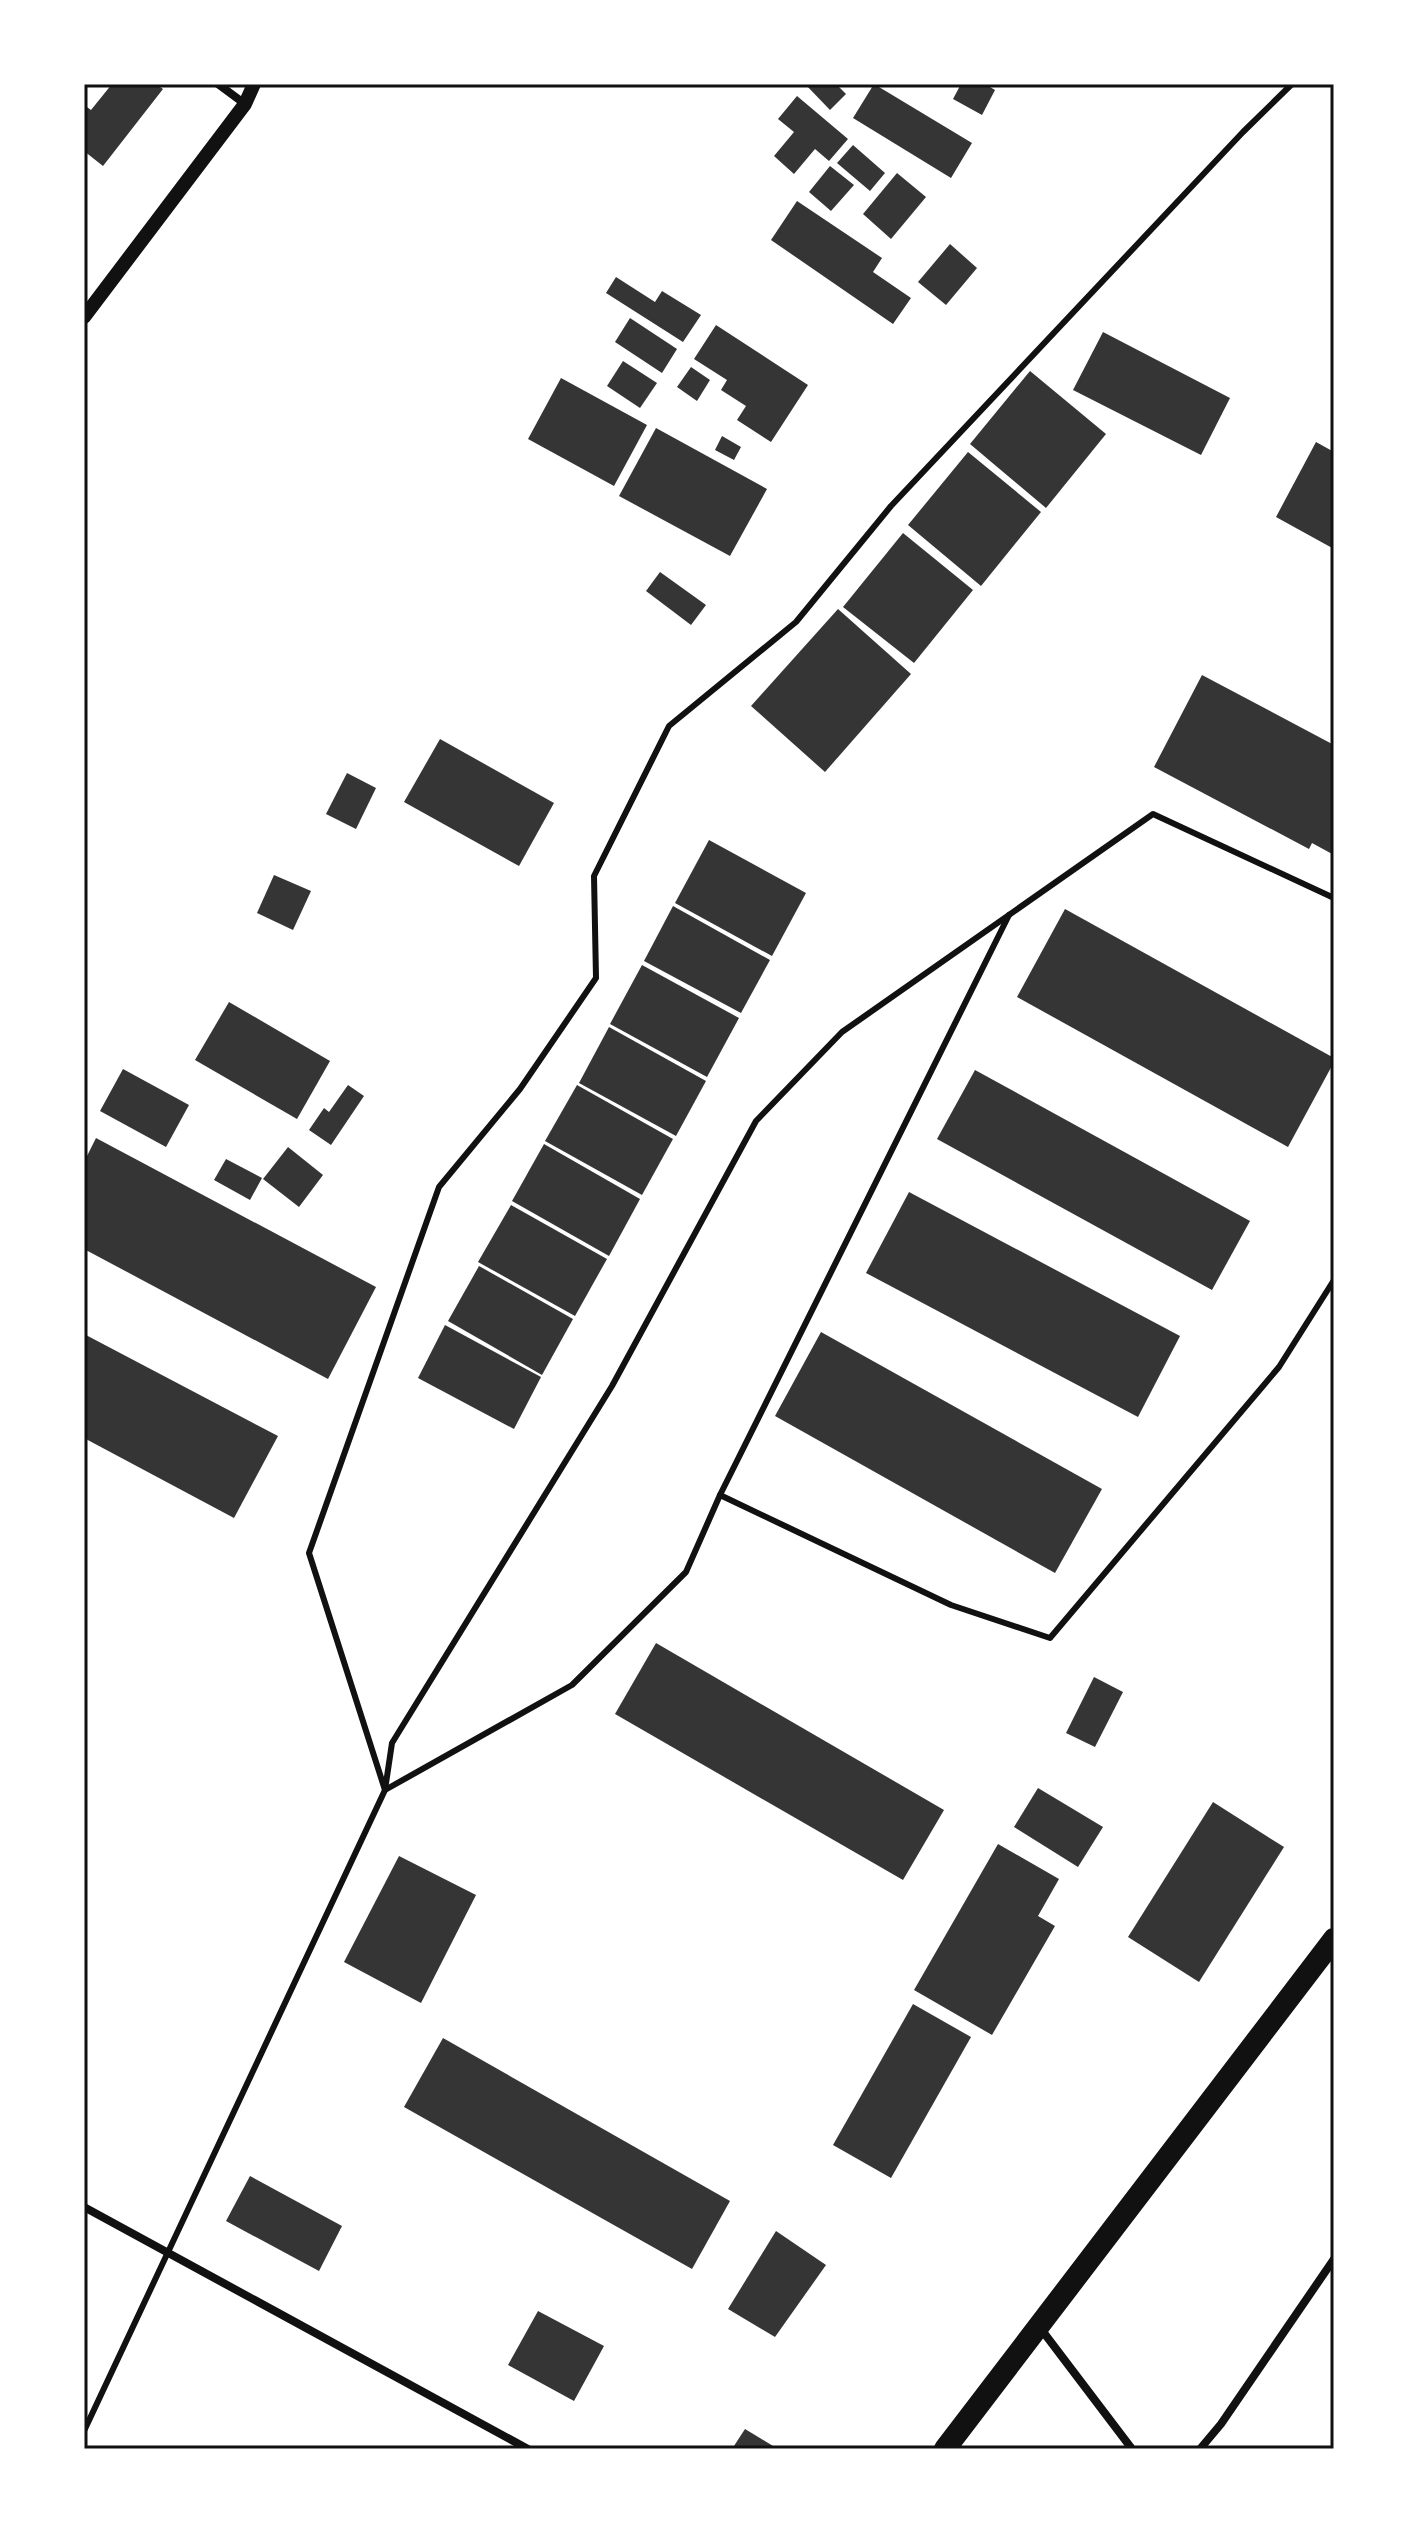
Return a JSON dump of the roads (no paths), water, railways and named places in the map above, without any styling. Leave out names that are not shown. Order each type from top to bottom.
[{"type":"highway","points":[[945,2449],[1334,1939]]},
{"type":"street","points":[[218,84],[245,104]]},
{"type":"street","points":[[84,317],[245,104],[254,84]]},
{"type":"street","points":[[84,2207],[528,2449]]},
{"type":"street","points":[[1200,2449],[1221,2424],[1334,2259]]},
{"type":"street","points":[[1038,2325],[1132,2449]]},
{"type":"lane","points":[[385,1790],[309,1553],[439,1187],[520,1089],[596,978],[594,876],[669,726],[796,622],[891,506],[1243,132],[1292,84]]},
{"type":"lane","points":[[84,2431],[385,1790],[392,1743],[612,1386],[756,1121],[842,1032],[1153,814],[1334,898]]},
{"type":"lane","points":[[385,1790],[572,1685],[686,1572],[720,1495],[1009,915]]},
{"type":"lane","points":[[720,1495],[951,1605],[1050,1638],[1279,1367],[1334,1280]]}]
